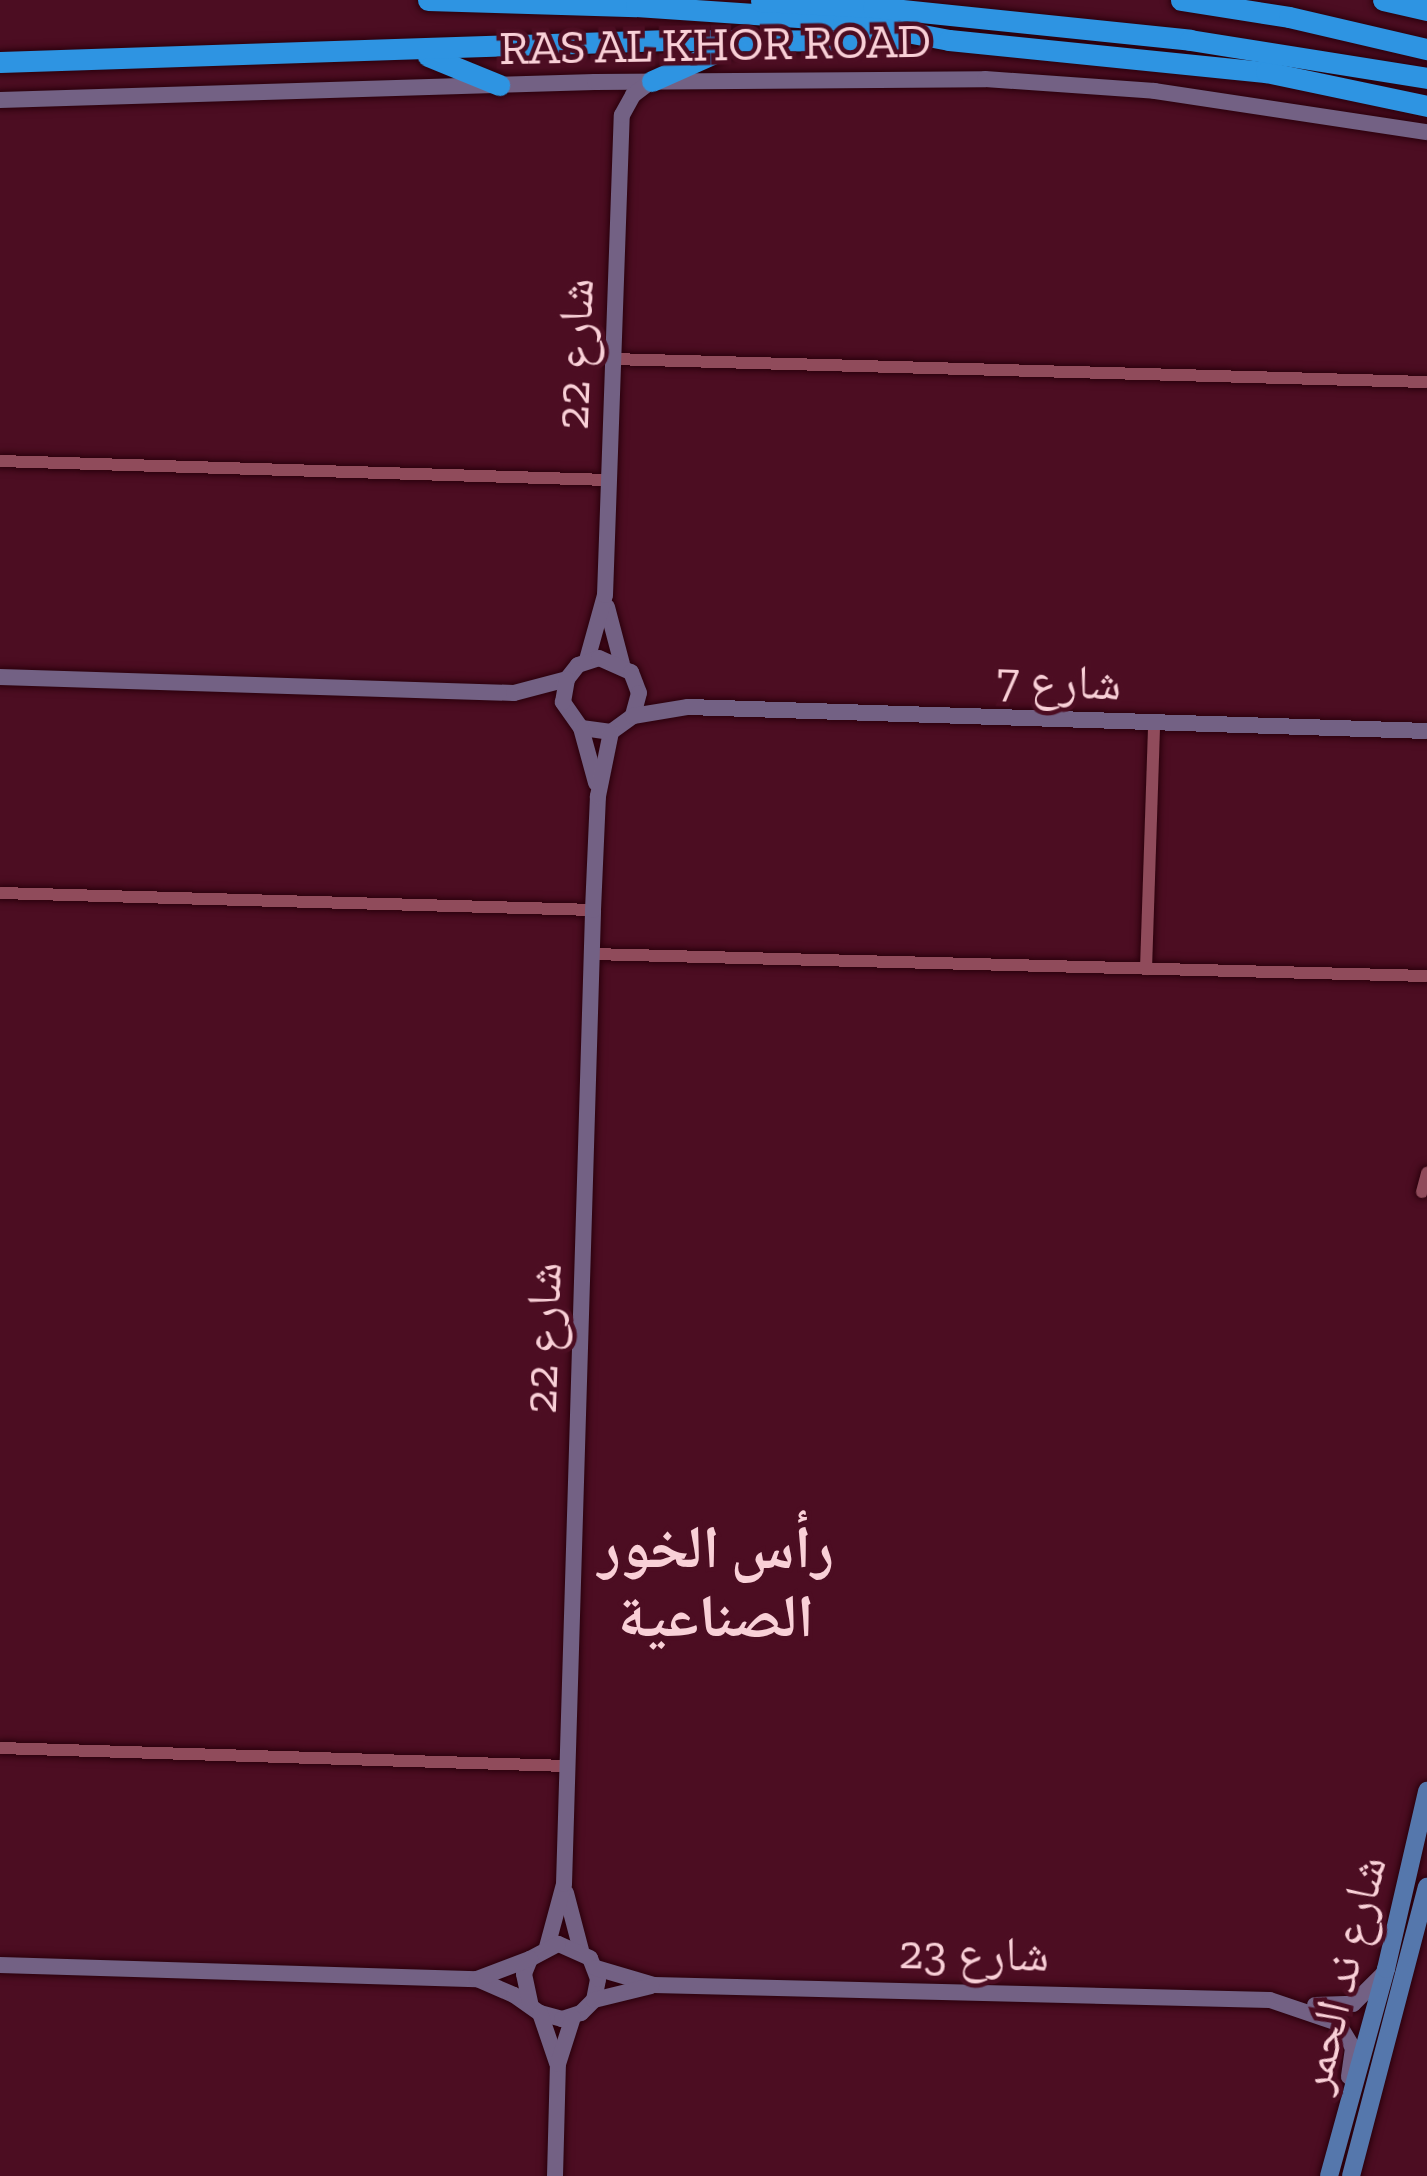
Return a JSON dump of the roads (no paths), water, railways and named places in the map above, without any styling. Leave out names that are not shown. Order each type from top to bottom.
[{"type":"highway","points":[[428,0],[850,5],[1298,56],[1427,78]]},
{"type":"highway","points":[[1180,0],[1289,16],[1427,49]]},
{"type":"highway","points":[[1383,0],[1427,10]]},
{"type":"highway","points":[[636,6],[844,20],[949,40]]},
{"type":"highway","points":[[652,81],[749,39]]},
{"type":"highway","points":[[0,62],[749,39],[949,40],[1227,66],[1427,102]]},
{"type":"highway","points":[[350,51],[441,58],[499,85]]},
{"type":"main road","name":"شارع ند الحمر","points":[[1328,2176],[1427,1791]]},
{"type":"main road","points":[[1405,1827],[1413,1849]]},
{"type":"main road","name":"شارع ند الحمر","points":[[1351,2176],[1427,1887]]},
{"type":"street","name":"RAS AL KHOR ROAD","points":[[0,100],[595,82],[985,79],[1109,86],[1427,132]]},
{"type":"street","points":[[622,116],[633,95],[652,81]]},
{"type":"street","points":[[595,82],[613,97],[622,116]]},
{"type":"street","name":"شارع 22","points":[[587,660],[605,595],[622,116]]},
{"type":"street","points":[[612,359],[1427,382]]},
{"type":"street","points":[[0,460],[609,480]]},
{"type":"street","name":"شارع 22","points":[[605,595],[622,664]]},
{"type":"street","points":[[0,677],[514,693],[566,679],[587,660],[622,664],[637,682],[688,707]]},
{"type":"street","points":[[566,679],[567,714]]},
{"type":"street","points":[[633,716],[637,682]]},
{"type":"street","points":[[514,693],[567,714],[581,728],[611,732],[633,716],[688,707]]},
{"type":"street","name":"شارع 7","points":[[688,707],[1427,731]]},
{"type":"street","points":[[1146,969],[1154,723]]},
{"type":"street","name":"شارع 22","points":[[581,728],[598,796]]},
{"type":"street","name":"شارع 22","points":[[547,1947],[564,1884],[593,910],[598,796],[611,732]]},
{"type":"street","points":[[0,893],[593,910]]},
{"type":"street","points":[[592,954],[1427,976]]},
{"type":"street","points":[[1422,1192],[1427,1173]]},
{"type":"street","points":[[0,1748],[567,1766]]},
{"type":"street","name":"شارع 22","points":[[564,1884],[581,1950]]},
{"type":"street","points":[[0,1965],[477,1979],[530,1959],[547,1947],[581,1950],[596,1968],[594,2000],[573,2017],[558,2064],[555,2176]]},
{"type":"street","name":"شارع 23","points":[[1290,2007],[1353,2004],[1370,1992],[1385,1953]]},
{"type":"street","points":[[530,1959],[524,1974],[558,2064]]},
{"type":"street","name":"شارع 23","points":[[596,1968],[654,1985],[1270,2000],[1330,2017],[1350,2039],[1348,2112]]},
{"type":"street","points":[[477,1979],[536,2010],[573,2017]]},
{"type":"street","name":"شارع 23","points":[[594,2000],[654,1985]]},
{"type":"district","name":"رأس الخور الصناعية","points":[[716,1582]]}]
